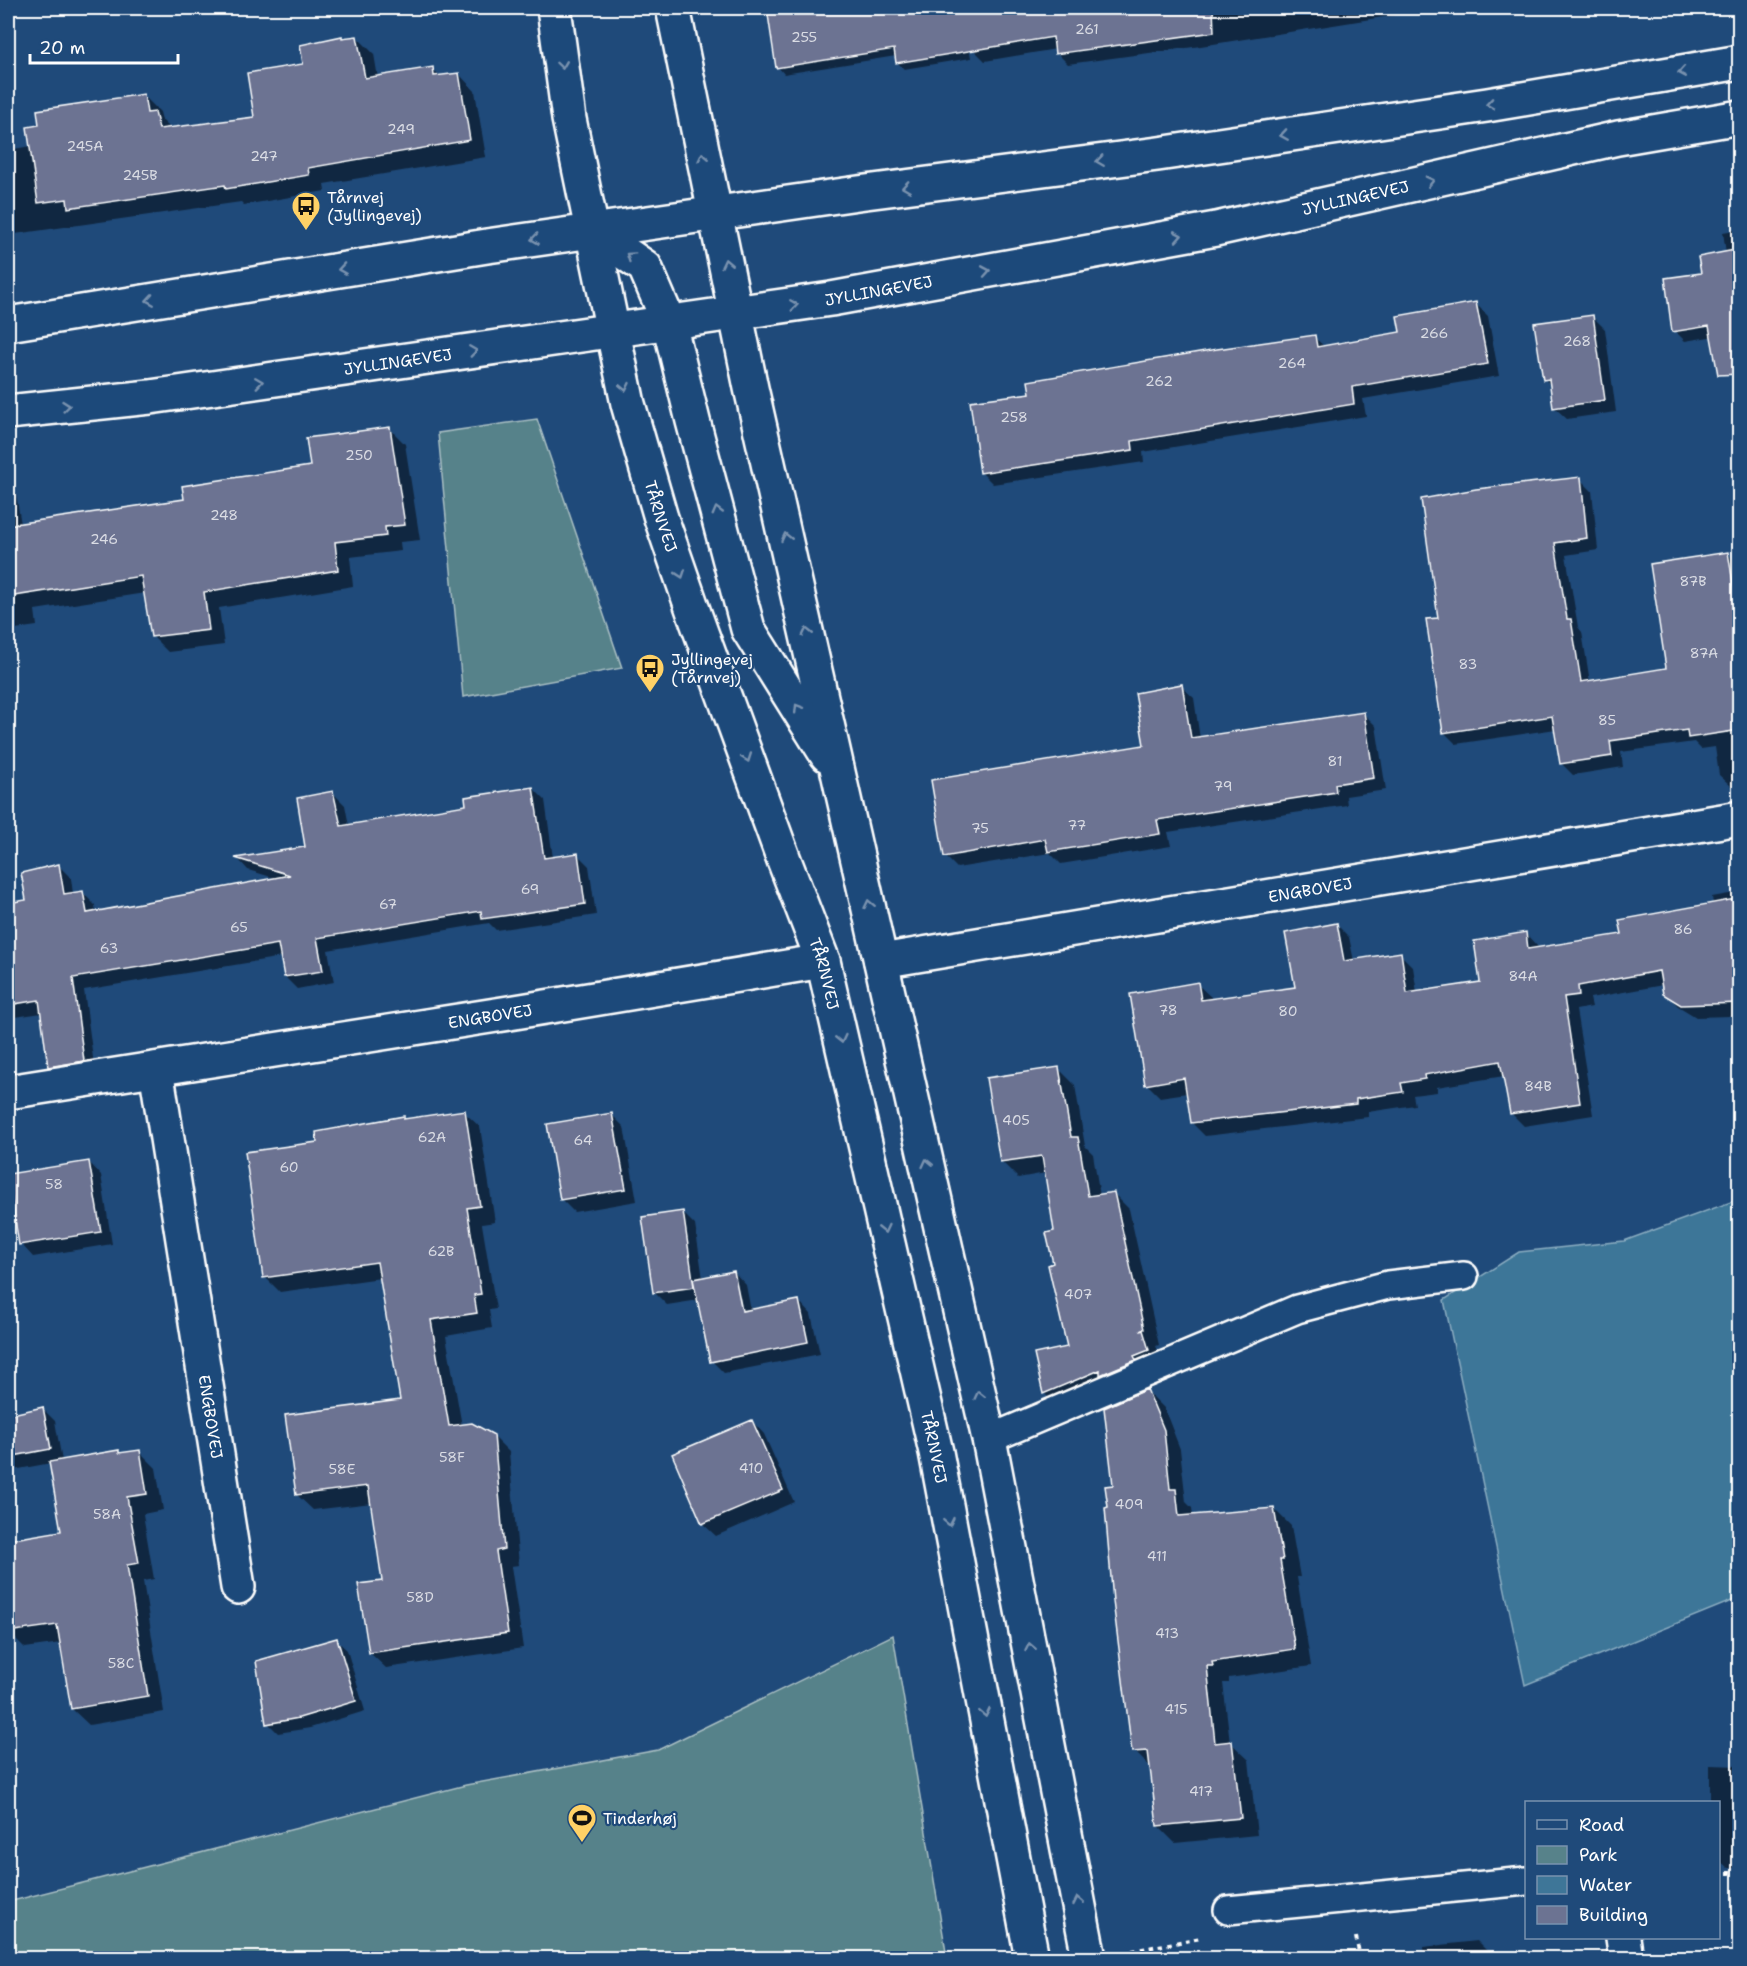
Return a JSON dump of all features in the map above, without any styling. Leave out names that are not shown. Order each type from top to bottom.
[{"type":"street","name":"TÅRNVEJ","points":[[554,8],[569,119],[628,404],[662,518],[757,785],[823,961],[936,1452],[1032,1959]]},
{"type":"street","points":[[673,8],[736,313],[989,1439],[1089,1959]]},
{"type":"street","points":[[8,324],[487,246],[1169,152],[1487,105],[1740,62]]},
{"type":"street","name":"JYLLINGEVEJ","points":[[8,412],[150,397],[831,299],[1216,229],[1618,138],[1740,117]]},
{"type":"street","points":[[593,231],[645,267],[669,323],[748,629],[840,776]]},
{"type":"street","name":"ENGBOVEJ","points":[[881,961],[1740,818]]},
{"type":"street","name":"ENGBOVEJ","points":[[8,1092],[823,961]]},
{"type":"street","name":"ENGBOVEJ","points":[[156,1069],[238,1587]]},
{"type":"street","points":[[1623,1939],[1626,1959]]},
{"type":"lane","points":[[989,1439],[1297,1309],[1388,1285],[1464,1276]]},
{"type":"lane","points":[[1228,1910],[1525,1881]]},
{"type":"path","points":[[1720,1873],[1740,1873]]},
{"type":"path","points":[[1130,1952],[1227,1932],[1228,1910]]},
{"type":"green space","points":[[537,419],[622,668],[463,697],[438,433]]},
{"type":"green space","name":"Tinderhøj","points":[[893,1635],[947,1958],[8,1958],[8,1902],[466,1785],[658,1750]]},
{"type":"water","points":[[1739,1199],[1739,1598],[1525,1685],[1444,1300],[1519,1252],[1624,1241]]},
{"type":"building","points":[[767,8],[1213,8],[1214,32],[1055,54],[1053,37],[896,63],[894,49],[776,68]]},
{"type":"building","points":[[342,36],[342,38],[357,36],[365,78],[433,67],[434,76],[459,73],[470,140],[308,168],[309,175],[226,189],[225,185],[68,208],[67,199],[38,203],[27,127],[39,125],[37,110],[144,94],[147,113],[155,112],[159,129],[254,117],[247,73],[303,64],[300,45]]},
{"type":"building","points":[[1740,249],[1740,374],[1718,375],[1709,326],[1672,332],[1665,278],[1701,273],[1698,257]]},
{"type":"building","points":[[1476,302],[1488,364],[1352,387],[1354,404],[1132,441],[1133,450],[980,473],[970,401],[1030,393],[1028,381],[1315,335],[1317,347],[1400,332],[1397,316]]},
{"type":"building","points":[[1593,315],[1605,400],[1553,408],[1549,379],[1543,380],[1534,323]]},
{"type":"building","points":[[390,427],[405,525],[385,527],[386,536],[335,542],[338,570],[204,592],[209,630],[151,637],[141,576],[8,597],[8,525],[184,499],[182,486],[310,466],[306,438]]},
{"type":"building","points":[[1581,477],[1587,538],[1555,543],[1567,619],[1571,619],[1581,682],[1666,668],[1650,564],[1728,552],[1740,626],[1740,730],[1688,738],[1687,730],[1610,741],[1612,756],[1560,764],[1552,716],[1443,733],[1426,619],[1438,618],[1421,499],[1476,489]]},
{"type":"building","points":[[1182,684],[1191,738],[1364,712],[1374,778],[1335,784],[1336,792],[1157,820],[1160,834],[1048,852],[1045,839],[944,857],[931,780],[1144,745],[1135,693]]},
{"type":"building","points":[[533,787],[544,858],[578,853],[585,904],[482,919],[481,911],[317,938],[323,971],[284,977],[278,944],[73,978],[84,1061],[48,1067],[39,1000],[8,1005],[8,903],[26,900],[21,873],[59,864],[64,894],[83,891],[87,913],[290,875],[235,858],[305,847],[297,798],[333,791],[341,826],[466,805],[465,797]]},
{"type":"building","points":[[1735,899],[1740,926],[1740,1003],[1681,1005],[1663,994],[1659,971],[1578,986],[1579,995],[1564,997],[1580,1103],[1510,1114],[1500,1061],[1424,1075],[1425,1079],[1401,1083],[1403,1092],[1356,1099],[1356,1104],[1191,1123],[1184,1078],[1145,1085],[1130,994],[1198,982],[1201,1000],[1295,987],[1285,933],[1337,923],[1344,961],[1401,952],[1407,993],[1480,982],[1474,941],[1526,932],[1528,949],[1622,934],[1619,920]]},
{"type":"building","points":[[1059,1067],[1071,1137],[1078,1137],[1088,1196],[1114,1192],[1144,1329],[1140,1331],[1143,1330],[1149,1350],[1134,1356],[1136,1360],[1100,1375],[1100,1370],[1043,1394],[1034,1354],[1067,1347],[1048,1265],[1053,1263],[1046,1233],[1054,1231],[1042,1156],[1000,1162],[986,1078]]},
{"type":"building","points":[[465,1110],[480,1206],[467,1208],[481,1294],[474,1295],[477,1313],[431,1320],[449,1426],[472,1423],[494,1435],[504,1549],[496,1551],[508,1633],[369,1653],[358,1584],[382,1581],[368,1486],[296,1495],[285,1415],[400,1400],[377,1262],[263,1278],[245,1152],[317,1142],[316,1132],[404,1116],[404,1119]]},
{"type":"building","points":[[612,1113],[626,1189],[560,1200],[547,1124]]},
{"type":"building","points":[[89,1161],[101,1232],[19,1245],[8,1174]]},
{"type":"building","points":[[683,1211],[694,1287],[653,1293],[642,1217]]},
{"type":"building","points":[[734,1271],[742,1311],[799,1300],[808,1342],[710,1362],[693,1279]]},
{"type":"building","points":[[1147,1389],[1164,1430],[1170,1489],[1176,1489],[1179,1516],[1274,1508],[1295,1649],[1212,1662],[1213,1666],[1207,1666],[1215,1743],[1232,1741],[1241,1818],[1157,1826],[1148,1751],[1132,1752],[1113,1601],[1105,1508],[1108,1507],[1105,1486],[1113,1485],[1104,1408]]},
{"type":"building","points":[[43,1407],[51,1449],[8,1457],[8,1415]]},
{"type":"building","points":[[752,1420],[783,1490],[702,1524],[672,1454]]},
{"type":"building","points":[[119,1450],[119,1453],[140,1450],[147,1494],[127,1497],[139,1563],[127,1565],[148,1696],[71,1709],[57,1625],[8,1632],[8,1540],[61,1531],[49,1462]]},
{"type":"building","points":[[337,1638],[356,1701],[299,1718],[266,1724],[256,1661]]},
{"type":"place","name":"Tårnvej (Jyllingevej)","points":[[306,232]]},
{"type":"place","name":"Jyllingevej (Tårnvej)","points":[[650,694]]},
{"type":"place","name":"Tinderhøj","points":[[582,1844]]}]
